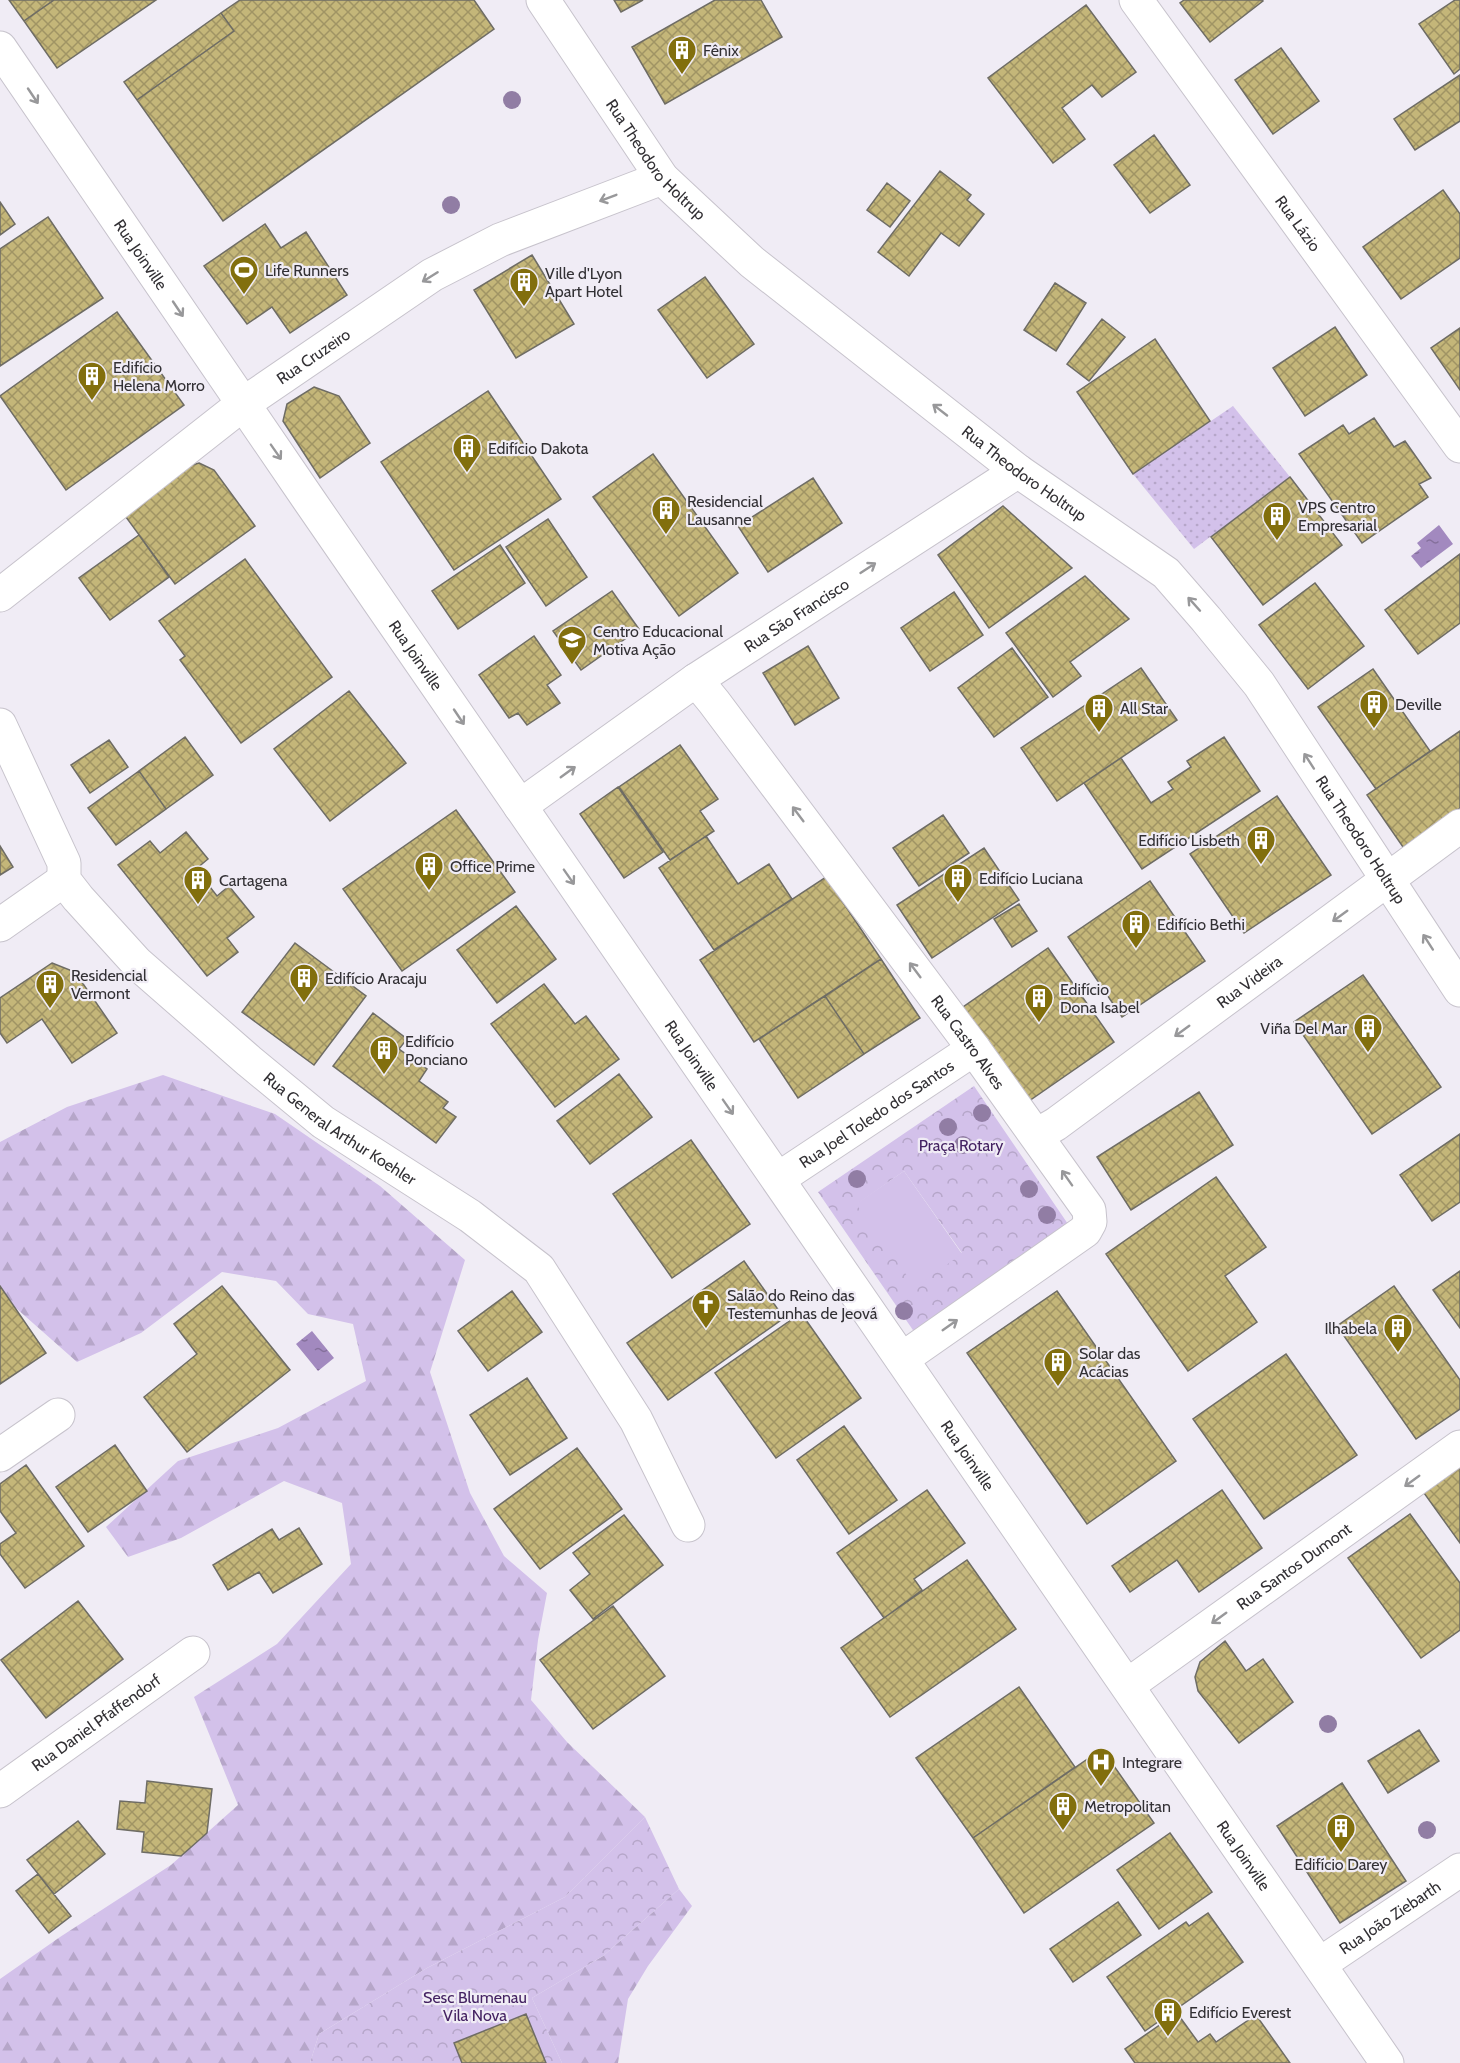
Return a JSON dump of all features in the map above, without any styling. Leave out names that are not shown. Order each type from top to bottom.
[{"type":"street","name":"Rua Theodoro Holtrup","points":[[543,0],[662,178],[752,262],[1018,471],[1166,573],[1259,684],[1460,990]]},
{"type":"street","name":"Rua Lázio","points":[[1136,0],[1460,446]]},
{"type":"street","name":"Rua Joinville","points":[[0,48],[1387,2063]]},
{"type":"street","name":"Rua Cruzeiro","points":[[0,595],[243,404],[432,275],[500,240],[662,178]]},
{"type":"street","name":"Rua São Francisco","points":[[520,806],[696,680],[1018,471]]},
{"type":"street","name":"Rua Castro Alves","points":[[696,680],[975,1049],[1089,1210],[1090,1222],[1085,1231],[902,1359]]},
{"type":"street","name":"Rua General Arthur Koehler","points":[[0,724],[64,863],[64,880],[78,898],[137,963],[323,1122],[470,1216],[539,1269],[636,1420],[688,1525]]},
{"type":"street","name":"Rua Videira","points":[[1037,1135],[1056,1124],[1460,826]]},
{"type":"street","points":[[0,925],[64,880]]},
{"type":"street","name":"Rua Joel Toledo dos Santos","points":[[778,1179],[975,1049]]},
{"type":"street","points":[[0,1455],[58,1414]]},
{"type":"street","name":"Rua Santos Dumont","points":[[1128,1685],[1460,1447]]},
{"type":"street","name":"Rua Daniel Pfaffendorf","points":[[0,1791],[193,1653]]},
{"type":"street","name":"Rua João Ziebarth","points":[[1320,1964],[1460,1870]]},
{"type":"green space","points":[[1233,406],[1290,477],[1194,549],[1133,474]]},
{"type":"green space","points":[[163,1075],[275,1114],[380,1186],[465,1260],[430,1372],[470,1493],[504,1556],[547,1593],[538,1640],[531,1700],[567,1742],[645,1817],[565,1897],[427,1968],[319,2034],[310,2063],[0,2063],[0,1979],[171,1865],[238,1805],[194,1697],[277,1644],[351,1564],[342,1503],[284,1481],[181,1538],[128,1557],[106,1527],[178,1461],[278,1428],[366,1381],[353,1324],[308,1314],[276,1281],[222,1272],[141,1333],[77,1362],[8,1301],[0,1298],[0,1142],[67,1107]]},
{"type":"green space","name":"Praça Rotary","points":[[974,1086],[1070,1227],[915,1333],[818,1192]],"holes":[[[904,1171],[962,1253],[857,1204]]]},
{"type":"green space","points":[[904,1171],[962,1254],[915,1287],[856,1204]]},
{"type":"green space","name":"Sesc Blumenau Vila Nova","points":[[645,1817],[679,1889],[603,1956],[532,1998],[562,2063],[310,2063],[319,2034],[427,1968],[565,1897]]},
{"type":"green space","points":[[679,1889],[692,1906],[648,1966],[628,1999],[618,2063],[562,2063],[532,1998],[603,1956]]},
{"type":"water","points":[[1439,525],[1453,544],[1421,568],[1411,556],[1421,548],[1417,543]]},
{"type":"water","points":[[312,1331],[334,1358],[318,1371],[296,1344]]},
{"type":"building","points":[[9,0],[54,0],[24,21]]},
{"type":"building","points":[[54,0],[156,0],[57,68],[24,21]]},
{"type":"building","points":[[240,0],[474,0],[494,29],[223,221],[137,100],[234,31],[221,13]]},
{"type":"building","points":[[614,0],[643,0],[621,12]]},
{"type":"building","name":"Fênix","points":[[715,0],[761,0],[782,37],[665,104],[632,47]]},
{"type":"building","points":[[1184,0],[1263,1],[1210,42],[1180,3]]},
{"type":"building","points":[[1455,0],[1460,0],[1460,69],[1454,74],[1419,24]]},
{"type":"building","points":[[1086,5],[1136,72],[1102,97],[1092,85],[1062,108],[1085,139],[1053,163],[988,78]]},
{"type":"building","points":[[221,13],[234,31],[137,100],[124,82]]},
{"type":"building","points":[[1281,48],[1319,101],[1273,134],[1235,80]]},
{"type":"building","points":[[1460,75],[1460,121],[1415,150],[1394,119]]},
{"type":"building","points":[[1154,135],[1190,185],[1150,213],[1114,165]]},
{"type":"building","points":[[940,171],[971,195],[967,200],[984,214],[959,246],[941,233],[909,276],[878,252]]},
{"type":"building","points":[[887,183],[910,201],[890,227],[867,210]]},
{"type":"building","points":[[1443,190],[1460,214],[1460,258],[1401,299],[1363,247]]},
{"type":"building","points":[[0,202],[15,224],[0,235]]},
{"type":"building","points":[[48,217],[103,298],[0,366],[0,249]]},
{"type":"building","points":[[265,224],[281,248],[306,232],[347,295],[290,333],[272,307],[247,324],[204,266]]},
{"type":"building","name":"Ville d'Lyon Apart Hotel","points":[[532,255],[574,324],[516,358],[474,290]]},
{"type":"building","points":[[705,277],[754,344],[707,378],[658,310]]},
{"type":"building","points":[[1055,283],[1086,303],[1056,351],[1024,330]]},
{"type":"building","name":"Edifício Helena Morro","points":[[117,312],[184,405],[66,490],[0,396]]},
{"type":"building","points":[[1102,319],[1125,337],[1089,381],[1067,364]]},
{"type":"building","points":[[1335,327],[1367,375],[1305,416],[1273,368]]},
{"type":"building","points":[[1460,328],[1460,390],[1431,348]]},
{"type":"building","points":[[1155,339],[1210,421],[1133,474],[1077,392]]},
{"type":"building","points":[[314,387],[339,396],[370,443],[320,478],[283,421],[287,404]]},
{"type":"building","name":"Edifício Dakota","points":[[488,391],[561,499],[454,570],[381,462]]},
{"type":"building","points":[[1374,418],[1394,447],[1405,441],[1431,478],[1419,484],[1428,497],[1362,543],[1299,454],[1343,425],[1349,434]]},
{"type":"building","name":"Residencial Lausanne","points":[[653,454],[738,573],[679,616],[593,497]]},
{"type":"building","points":[[199,463],[214,470],[255,526],[175,584],[123,513],[185,467]]},
{"type":"building","name":"VPS Centro Empresarial","points":[[1290,477],[1342,545],[1263,605],[1211,537]]},
{"type":"building","points":[[813,478],[842,523],[768,572],[738,526]]},
{"type":"building","points":[[1003,506],[1072,568],[989,628],[938,555]]},
{"type":"building","points":[[548,519],[587,577],[546,606],[506,547]]},
{"type":"building","points":[[139,535],[169,577],[110,620],[79,578]]},
{"type":"building","points":[[500,545],[525,583],[458,629],[432,591]]},
{"type":"building","points":[[1460,554],[1460,623],[1418,654],[1385,610]]},
{"type":"building","points":[[245,559],[332,677],[241,743],[180,660],[185,656],[159,621]]},
{"type":"building","points":[[1085,576],[1129,619],[1070,662],[1081,676],[1053,697],[1006,633]]},
{"type":"building","points":[[1315,583],[1364,646],[1308,689],[1259,625]]},
{"type":"building","points":[[612,591],[639,629],[581,670],[553,631]]},
{"type":"building","points":[[954,592],[983,635],[930,671],[901,628]]},
{"type":"building","points":[[534,636],[561,675],[547,685],[560,703],[527,725],[518,713],[509,718],[479,675]]},
{"type":"building","points":[[808,646],[839,698],[795,725],[763,673]]},
{"type":"building","points":[[1012,648],[1048,697],[994,737],[958,688]]},
{"type":"building","name":"All Star","points":[[1141,668],[1177,720],[1057,801],[1021,748]]},
{"type":"building","name":"Deville","points":[[1373,669],[1430,751],[1376,789],[1318,707]]},
{"type":"building","points":[[349,691],[406,763],[330,821],[274,749]]},
{"type":"building","points":[[1460,731],[1460,808],[1403,847],[1367,795]]},
{"type":"building","points":[[185,737],[213,775],[166,809],[139,771]]},
{"type":"building","points":[[1224,737],[1260,791],[1142,869],[1084,783],[1121,758],[1151,803],[1173,789],[1168,782],[1191,767],[1187,761]]},
{"type":"building","points":[[109,740],[128,767],[90,793],[71,765]]},
{"type":"building","points":[[680,745],[718,799],[700,811],[714,831],[670,860],[619,787]]},
{"type":"building","points":[[139,771],[166,809],[116,845],[88,808]]},
{"type":"building","points":[[618,787],[663,852],[624,878],[580,814]]},
{"type":"building","name":"Edifício Lisbeth","points":[[1277,796],[1331,875],[1244,933],[1190,854]]},
{"type":"building","name":"Office Prime","points":[[456,810],[515,892],[402,971],[343,889]]},
{"type":"building","points":[[943,815],[969,853],[919,886],[893,848]]},
{"type":"building","name":"Cartagena","points":[[186,832],[208,859],[196,869],[217,896],[229,886],[254,917],[227,938],[238,952],[207,976],[118,865],[150,841],[160,853]]},
{"type":"building","points":[[706,836],[738,884],[769,864],[792,899],[714,950],[659,868]]},
{"type":"building","points":[[0,846],[13,867],[0,875]]},
{"type":"building","name":"Edifício Luciana","points":[[984,848],[1019,900],[932,958],[897,905]]},
{"type":"building","points":[[826,877],[881,959],[754,1042],[700,960]]},
{"type":"building","name":"Edifício Bethi","points":[[1150,881],[1205,961],[1122,1017],[1068,937]]},
{"type":"building","points":[[1019,904],[1037,931],[1012,947],[994,919]]},
{"type":"building","points":[[516,906],[556,959],[497,1003],[457,950]]},
{"type":"building","name":"Edifício Aracaju","points":[[295,943],[366,996],[314,1065],[242,1012]]},
{"type":"building","name":"Edifício Dona Isabel","points":[[1048,948],[1114,1042],[1029,1101],[963,1007]]},
{"type":"building","points":[[881,959],[920,1018],[864,1054],[825,996]]},
{"type":"building","name":"Residencial Vermont","points":[[52,963],[75,972],[117,1033],[72,1063],[42,1019],[7,1043],[0,1033],[0,998]]},
{"type":"building","name":"Viña Del Mar","points":[[1363,975],[1441,1087],[1372,1134],[1294,1022]]},
{"type":"building","points":[[544,984],[575,1024],[586,1016],[619,1059],[555,1107],[491,1024]]},
{"type":"building","points":[[825,996],[864,1054],[798,1098],[759,1039]]},
{"type":"building","name":"Edifício Ponciano","points":[[373,1013],[407,1039],[399,1049],[427,1069],[419,1081],[448,1102],[443,1108],[456,1117],[436,1143],[333,1066]]},
{"type":"building","points":[[619,1074],[652,1117],[590,1164],[557,1121]]},
{"type":"building","points":[[1199,1092],[1233,1145],[1131,1210],[1097,1157]]},
{"type":"building","points":[[1460,1134],[1460,1202],[1432,1221],[1400,1175]]},
{"type":"building","points":[[691,1140],[750,1224],[672,1278],[613,1194]]},
{"type":"building","points":[[1216,1177],[1266,1247],[1225,1276],[1257,1322],[1188,1371],[1106,1254]]},
{"type":"building","name":"Salão do Reino das Testemunhas de Jeová","points":[[744,1261],[784,1318],[668,1400],[627,1343]]},
{"type":"building","points":[[1460,1271],[1460,1328],[1433,1290]]},
{"type":"building","points":[[0,1286],[46,1353],[0,1384]]},
{"type":"building","points":[[222,1286],[290,1370],[187,1452],[144,1397],[197,1354],[174,1324]]},
{"type":"building","name":"Ilhabela","points":[[1394,1286],[1460,1380],[1460,1409],[1416,1439],[1337,1326]]},
{"type":"building","points":[[512,1291],[542,1332],[488,1371],[458,1331]]},
{"type":"building","name":"Solar das Acácias","points":[[1057,1291],[1176,1461],[1087,1524],[967,1353]]},
{"type":"building","points":[[801,1313],[861,1398],[776,1458],[715,1373]]},
{"type":"building","points":[[1286,1354],[1357,1455],[1264,1519],[1193,1419]]},
{"type":"building","points":[[527,1378],[567,1438],[510,1475],[470,1415]]},
{"type":"building","points":[[844,1426],[897,1500],[849,1534],[797,1460]]},
{"type":"building","points":[[115,1445],[147,1491],[88,1532],[56,1487]]},
{"type":"building","points":[[577,1448],[622,1509],[540,1569],[494,1509]]},
{"type":"building","points":[[26,1465],[84,1546],[25,1588],[0,1554],[0,1544],[16,1533],[0,1511],[0,1484]]},
{"type":"building","points":[[1460,1467],[1460,1543],[1424,1493]]},
{"type":"building","points":[[927,1490],[965,1543],[914,1579],[922,1590],[884,1618],[837,1553]]},
{"type":"building","points":[[1222,1490],[1262,1548],[1199,1592],[1177,1560],[1130,1592],[1112,1566]]},
{"type":"building","points":[[1410,1514],[1460,1583],[1460,1630],[1421,1658],[1348,1558]]},
{"type":"building","points":[[624,1515],[663,1565],[593,1619],[570,1590],[590,1574],[573,1553]]},
{"type":"building","points":[[299,1528],[322,1564],[273,1593],[259,1572],[228,1590],[213,1565],[272,1529],[279,1540]]},
{"type":"building","points":[[967,1560],[1016,1629],[890,1717],[841,1648]]},
{"type":"building","points":[[78,1601],[123,1659],[46,1718],[1,1660]]},
{"type":"building","points":[[613,1606],[665,1676],[593,1729],[540,1660]]},
{"type":"building","points":[[1225,1641],[1246,1671],[1263,1659],[1293,1702],[1239,1743],[1198,1691],[1195,1677],[1200,1662]]},
{"type":"building","points":[[1019,1687],[1075,1767],[973,1838],[916,1758]]},
{"type":"building","points":[[1419,1730],[1439,1761],[1388,1793],[1368,1761]]},
{"type":"building","name":"Metropolitan","points":[[1102,1749],[1154,1823],[1024,1913],[973,1838]]},
{"type":"building","points":[[147,1781],[212,1789],[207,1833],[181,1856],[142,1852],[144,1832],[117,1829],[120,1801],[145,1803]]},
{"type":"building","name":"Edifício Darey","points":[[1342,1783],[1406,1881],[1340,1923],[1277,1826]]},
{"type":"building","points":[[78,1821],[105,1854],[54,1894],[27,1860]]},
{"type":"building","points":[[1170,1833],[1212,1892],[1159,1929],[1117,1870]]},
{"type":"building","points":[[38,1874],[71,1916],[49,1933],[16,1891]]},
{"type":"building","points":[[1118,1902],[1141,1935],[1073,1982],[1050,1949]]},
{"type":"building","points":[[1208,1913],[1243,1962],[1145,2031],[1107,1977],[1186,1922],[1189,1926]]},
{"type":"building","name":"Edifício Everest","points":[[1177,2013],[1198,2042],[1210,2034],[1216,2042],[1256,2015],[1290,2063],[1135,2063],[1125,2049]]},
{"type":"building","points":[[526,2014],[546,2063],[462,2063],[454,2043]]},
{"type":"place","name":"Fênix","points":[[682,76]]},
{"type":"place","name":"Life Runners","points":[[244,296]]},
{"type":"place","name":"Ville d'Lyon Apart Hotel","points":[[524,308]]},
{"type":"place","name":"Edifício Helena Morro","points":[[92,402]]},
{"type":"place","name":"Edifício Dakota","points":[[467,474]]},
{"type":"place","name":"Residencial Lausanne","points":[[666,536]]},
{"type":"place","name":"VPS Centro Empresarial","points":[[1277,542]]},
{"type":"place","name":"Centro Educacional Motiva Ação","points":[[572,666]]},
{"type":"place","name":"Deville","points":[[1374,730]]},
{"type":"place","name":"All Star","points":[[1099,734]]},
{"type":"place","name":"Edifício Lisbeth","points":[[1261,866]]},
{"type":"place","name":"Office Prime","points":[[429,892]]},
{"type":"place","name":"Edifício Luciana","points":[[958,904]]},
{"type":"place","name":"Cartagena","points":[[198,906]]},
{"type":"place","name":"Edifício Bethi","points":[[1136,950]]},
{"type":"place","name":"Edifício Aracaju","points":[[304,1004]]},
{"type":"place","name":"Residencial Vermont","points":[[50,1010]]},
{"type":"place","name":"Edifício Dona Isabel","points":[[1039,1024]]},
{"type":"place","name":"Viña Del Mar","points":[[1368,1054]]},
{"type":"place","name":"Edifício Ponciano","points":[[384,1076]]},
{"type":"place","name":"Salão do Reino das Testemunhas de Jeová","points":[[706,1330]]},
{"type":"place","name":"Ilhabela","points":[[1398,1354]]},
{"type":"place","name":"Solar das Acácias","points":[[1058,1388]]},
{"type":"place","name":"Integrare","points":[[1101,1788]]},
{"type":"place","name":"Metropolitan","points":[[1063,1832]]},
{"type":"place","name":"Edifício Darey","points":[[1341,1854]]},
{"type":"place","name":"Edifício Everest","points":[[1168,2038]]}]
